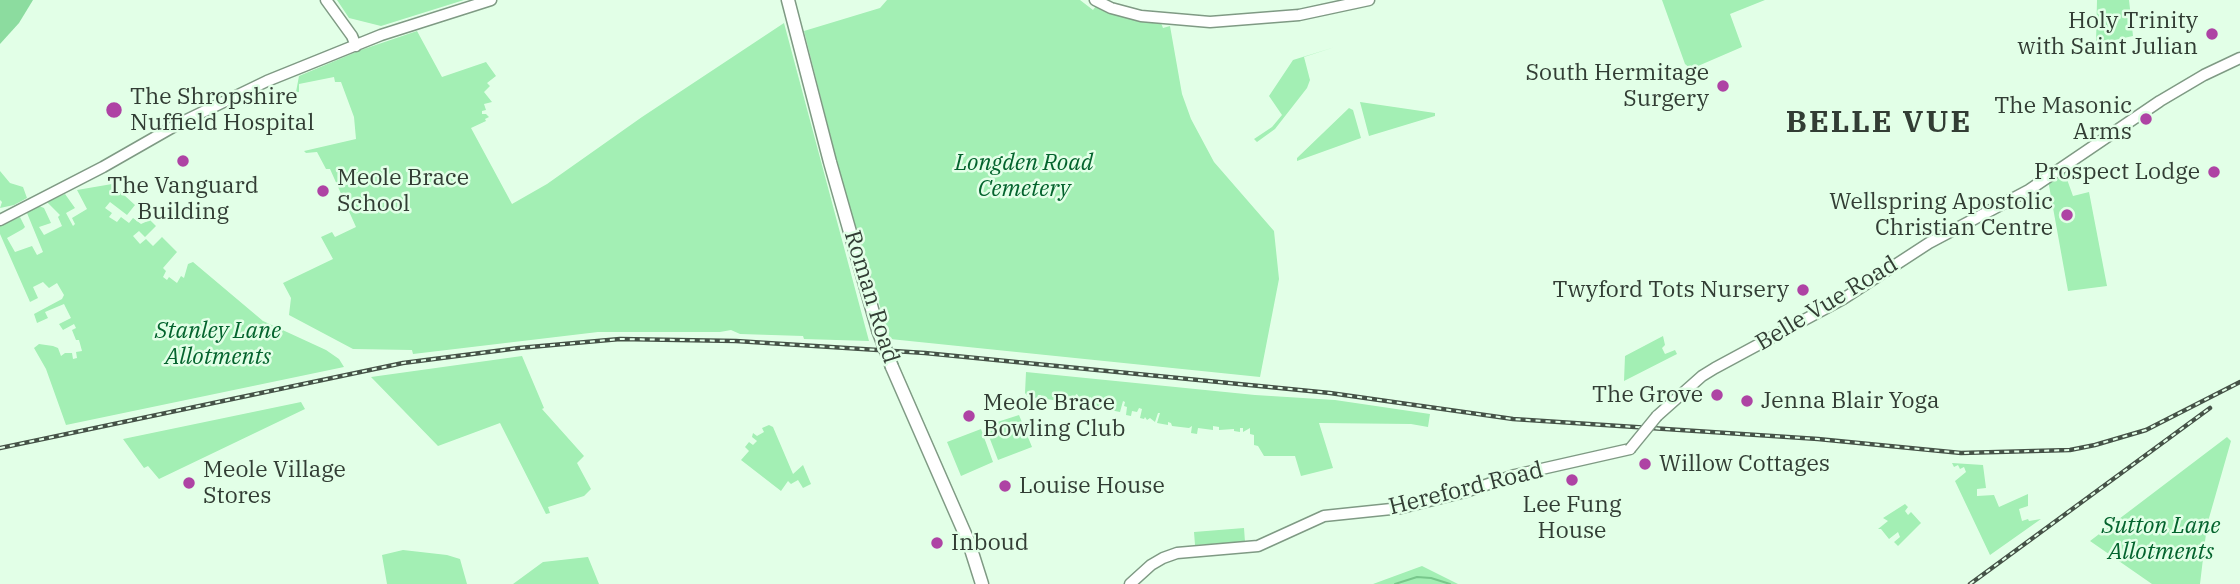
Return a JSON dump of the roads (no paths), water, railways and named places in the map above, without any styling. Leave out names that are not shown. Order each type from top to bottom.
[{"type":"main road","name":"Roman Road","points":[[788,0],[830,162],[878,330],[969,543],[982,584]]},
{"type":"street","points":[[326,0],[352,36],[356,46]]},
{"type":"street","points":[[0,220],[267,80],[381,35],[491,0]]},
{"type":"street","points":[[1095,0],[1111,8],[1141,16],[1224,22],[1299,15],[1369,0]]},
{"type":"street","name":"Belle Vue Road","points":[[1702,376],[1843,299],[1929,243],[2029,190],[2160,101],[2240,58]]},
{"type":"street","name":"Hereford Road","points":[[1130,584],[1151,565],[1177,553],[1258,546],[1324,516],[1405,507],[1465,492],[1515,475],[1630,449],[1657,416],[1702,376]]},
{"type":"waterway","points":[[1395,584],[1417,577],[1450,584]]},
{"type":"railway","points":[[0,448],[403,363],[519,348],[620,339],[736,341],[925,353],[1330,393],[1513,419],[1818,439],[1961,453],[2070,450],[2095,445],[2146,430],[2240,382]]},
{"type":"railway","points":[[1970,584],[2210,408]]},
{"type":"place","name":"Holy Trinity with Saint Julian","points":[[2212,34]]},
{"type":"place","name":"South Hermitage Surgery","points":[[1723,86]]},
{"type":"place","name":"The Shropshire Nuffield Hospital","points":[[114,110]]},
{"type":"place","name":"The Masonic Arms","points":[[2146,119]]},
{"type":"place","name":"The Vanguard Building","points":[[183,161]]},
{"type":"place","name":"Prospect Lodge","points":[[2214,172]]},
{"type":"place","name":"Meole Brace School","points":[[323,191]]},
{"type":"place","name":"Wellspring Apostolic Christian Centre","points":[[2067,215]]},
{"type":"place","name":"Twyford Tots Nursery","points":[[1803,290]]},
{"type":"place","name":"The Grove","points":[[1717,395]]},
{"type":"place","name":"Jenna Blair Yoga","points":[[1747,401]]},
{"type":"place","name":"Meole Brace Bowling Club","points":[[969,416]]},
{"type":"place","name":"Willow Cottages","points":[[1645,464]]},
{"type":"place","name":"Lee Fung House","points":[[1572,480]]},
{"type":"place","name":"Meole Village Stores","points":[[189,483]]},
{"type":"place","name":"Louise House","points":[[1005,486]]},
{"type":"place","name":"Inboud","points":[[937,543]]},
{"type":"district","name":"BELLE VUE","points":[[1879,123]]},
{"type":"park label","name":"Longden Road Cemetery","points":[[1024,176]]},
{"type":"park label","name":"Stanley Lane Allotments","points":[[218,344]]},
{"type":"park label","name":"Sutton Lane Allotments","points":[[2161,539]]}]
